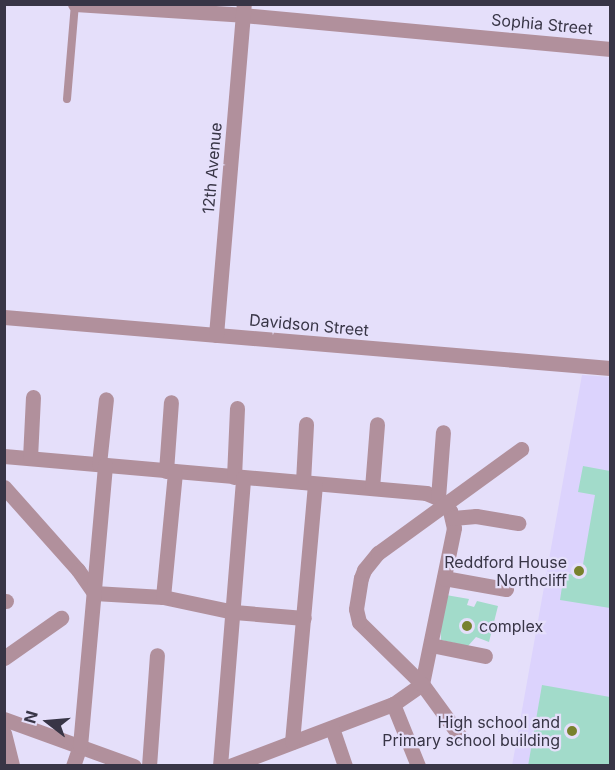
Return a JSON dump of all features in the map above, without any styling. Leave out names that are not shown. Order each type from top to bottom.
[{"type":"street","name":"Sophia Street","points":[[75,4],[244,10],[610,49]]},
{"type":"street","name":"12th Avenue","points":[[216,335],[244,10]]},
{"type":"street","name":"Davidson Street","points":[[4,317],[610,368]]},
{"type":"street","points":[[30,458],[33,397]]},
{"type":"street","points":[[73,765],[80,746],[94,593],[106,399]]},
{"type":"street","points":[[163,597],[170,471],[171,402]]},
{"type":"street","points":[[220,765],[234,612],[238,478],[237,408]]},
{"type":"street","points":[[292,742],[304,618],[309,483],[306,424]]},
{"type":"street","points":[[372,488],[377,424]]},
{"type":"street","points":[[442,432],[442,501]]},
{"type":"street","points":[[462,739],[422,684],[359,622],[356,609],[361,578],[370,562],[442,501],[521,449]]},
{"type":"street","points":[[4,456],[426,493],[442,501],[453,518],[444,578],[422,684],[393,704],[292,742],[264,760],[230,765]]},
{"type":"street","points":[[4,487],[78,570],[94,593]]},
{"type":"street","points":[[453,518],[476,516],[518,523]]},
{"type":"street","points":[[444,578],[506,589]]},
{"type":"street","points":[[94,593],[163,597],[234,612],[304,618]]},
{"type":"street","points":[[4,658],[61,618]]},
{"type":"street","points":[[431,645],[485,656]]},
{"type":"street","points":[[148,765],[157,655]]},
{"type":"street","points":[[393,704],[418,765]]},
{"type":"street","points":[[4,719],[134,765]]},
{"type":"street","points":[[332,728],[345,765]]},
{"type":"street","points":[[4,733],[12,765]]},
{"type":"lane","points":[[66,99],[75,4]]},
{"type":"shaded area","name":"Reddford House Northcliff","points":[[582,375],[610,377],[610,765],[512,766]]},
{"type":"building","points":[[583,466],[610,471],[610,608],[560,600],[564,573],[581,576],[595,495],[578,492]]},
{"type":"building","name":"complex","points":[[446,595],[469,599],[467,605],[474,607],[477,601],[498,606],[489,642],[476,637],[468,646],[441,640],[440,615]]},
{"type":"building","name":"High school and Primary school building","points":[[542,685],[610,697],[610,766],[528,766]]},
{"type":"place","name":"Reddford House Northcliff","points":[[579,571]]},
{"type":"place","name":"complex","points":[[467,626]]},
{"type":"place","name":"High school and Primary school building","points":[[572,731]]}]
